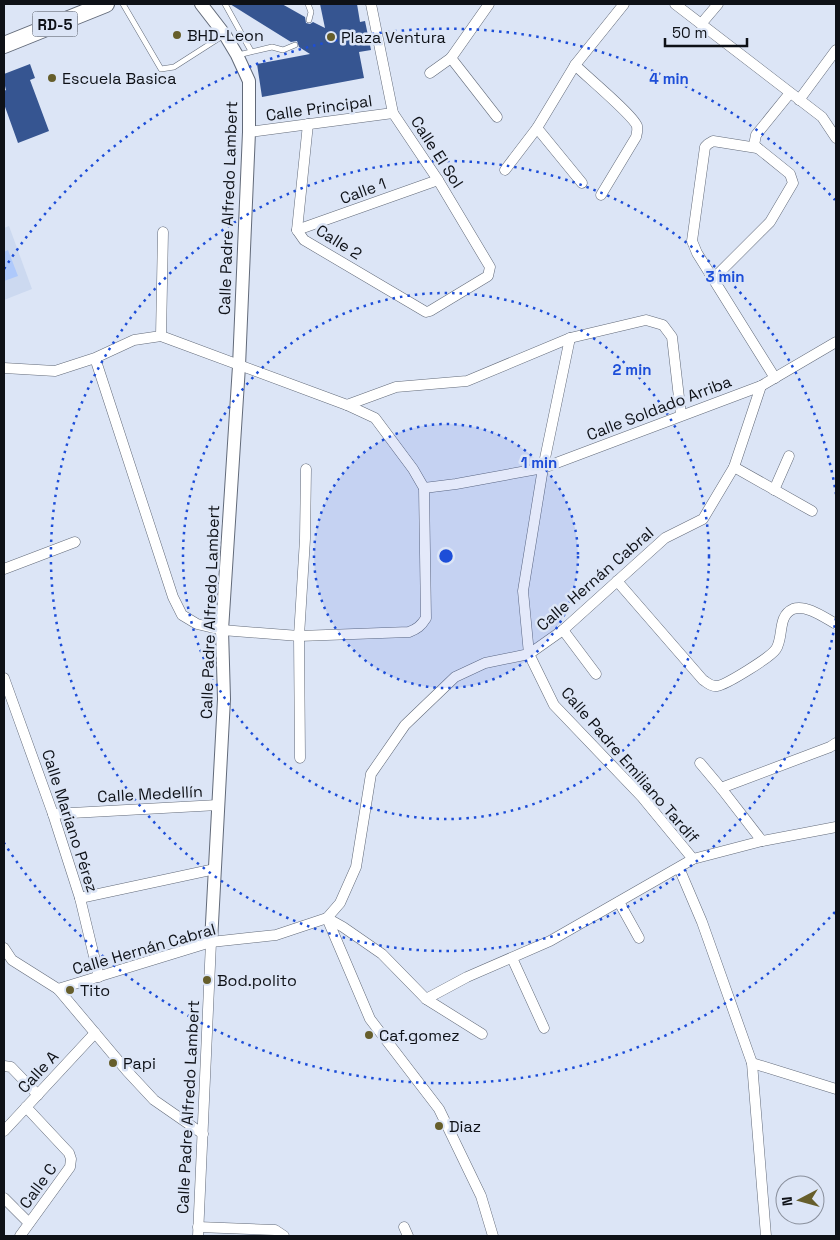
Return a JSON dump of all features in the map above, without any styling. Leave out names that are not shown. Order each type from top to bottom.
[{"type":"main road","name":"RD-5","points":[[4,45],[106,4]]},
{"type":"street","name":"Calle Padre Alfredo Lambert","points":[[198,1232],[224,699],[222,630],[239,366],[249,132],[249,81],[237,55],[201,4]]},
{"type":"street","name":"Calle El Sol","points":[[371,4],[392,113],[438,180],[490,267],[488,276],[459,294]]},
{"type":"street","points":[[505,170],[537,128],[575,65],[624,4]]},
{"type":"street","points":[[675,4],[822,117],[836,138]]},
{"type":"street","points":[[701,24],[718,4]]},
{"type":"street","points":[[430,73],[451,58],[483,6]]},
{"type":"street","points":[[799,100],[836,50]]},
{"type":"street","points":[[451,58],[497,117]]},
{"type":"street","points":[[575,65],[629,115],[637,125],[636,137],[600,196]]},
{"type":"street","points":[[713,279],[770,222],[792,184],[790,174],[754,144],[756,135],[790,93]]},
{"type":"street","name":"Calle Principal","points":[[249,132],[392,113]]},
{"type":"street","name":"Calle 2","points":[[308,124],[297,230],[304,240],[421,310],[430,311],[459,294]]},
{"type":"street","points":[[537,128],[582,183]]},
{"type":"street","points":[[757,148],[713,141],[705,147],[692,241],[697,253],[774,378]]},
{"type":"street","name":"Calle 1","points":[[297,230],[438,180]]},
{"type":"street","points":[[161,336],[162,232]]},
{"type":"street","points":[[347,405],[396,387],[467,381],[570,338],[646,320],[663,325],[672,337],[681,416]]},
{"type":"street","points":[[4,368],[55,371],[95,358],[134,340],[161,336],[347,405],[375,418],[413,469],[424,488],[426,618],[422,625],[409,632],[299,636],[222,630],[197,624],[182,615],[173,597],[95,358]]},
{"type":"street","name":"Calle Padre Emiliano Tardif","points":[[570,338],[543,468],[523,591],[529,654],[554,705],[642,797],[693,859]]},
{"type":"street","name":"Calle Soldado Arriba","points":[[424,488],[543,468],[761,386],[836,342]]},
{"type":"street","name":"Calle Hernán Cabral","points":[[5,952],[12,960],[58,989],[211,942],[276,935],[327,918],[340,903],[356,867],[371,774],[405,725],[455,677],[485,663],[529,654],[563,630],[666,538],[703,519],[734,467],[761,386]]},
{"type":"street","points":[[774,490],[788,456]]},
{"type":"street","points":[[734,467],[812,511]]},
{"type":"street","points":[[300,758],[299,636],[305,539],[306,469]]},
{"type":"street","points":[[4,569],[75,542]]},
{"type":"street","points":[[617,581],[711,686],[719,686],[750,669],[775,651],[780,640],[782,624],[787,612],[796,608],[810,610],[836,624]]},
{"type":"street","points":[[563,630],[596,674]]},
{"type":"street","name":"Calle Mariano Pérez","points":[[4,678],[54,814],[80,898],[99,977]]},
{"type":"street","points":[[721,788],[830,747],[836,742]]},
{"type":"street","points":[[700,763],[762,841]]},
{"type":"street","name":"Calle Medellín","points":[[54,814],[218,805]]},
{"type":"street","points":[[426,999],[467,976],[550,941],[693,859],[762,841],[836,827]]},
{"type":"street","points":[[680,868],[702,922],[752,1063],[766,1236]]},
{"type":"street","points":[[80,898],[215,869]]},
{"type":"street","points":[[619,902],[639,938]]},
{"type":"street","points":[[327,918],[382,954],[426,999],[482,1034]]},
{"type":"street","points":[[327,918],[370,1020],[439,1109],[481,1196],[493,1236]]},
{"type":"street","points":[[512,958],[544,1028]]},
{"type":"street","points":[[58,989],[154,1100],[203,1134]]},
{"type":"street","name":"Calle A","points":[[4,1132],[95,1033]]},
{"type":"street","points":[[752,1063],[836,1089]]},
{"type":"street","points":[[4,1066],[11,1067],[38,1095]]},
{"type":"street","name":"Calle C","points":[[20,1236],[70,1167],[71,1159],[69,1153],[26,1107]]},
{"type":"street","points":[[4,1198],[29,1223]]},
{"type":"street","points":[[198,1232],[275,1230],[284,1236]]},
{"type":"lane","points":[[123,4],[161,69],[174,67],[224,35]]},
{"type":"lane","points":[[225,4],[251,51]]},
{"type":"lane","points":[[308,4],[311,12],[309,20]]},
{"type":"lane","points":[[237,55],[272,47],[283,50],[295,45]]},
{"type":"shaded area","points":[[9,226],[32,289],[4,300],[4,228]]},
{"type":"shaded area","points":[[8,250],[18,276],[4,281],[4,252]]},
{"type":"building","points":[[230,4],[282,4],[305,17],[306,23],[310,24],[313,22],[325,28],[320,4],[357,4],[360,22],[365,21],[371,50],[359,52],[364,78],[262,97],[257,64],[310,54],[299,47],[297,41],[291,42]]},
{"type":"building","points":[[30,64],[35,78],[30,80],[49,131],[18,143],[4,104],[4,91],[6,90],[4,74]]},
{"type":"place","name":"BHD-Leon","points":[[177,35]]},
{"type":"place","name":"Plaza Ventura","points":[[331,37]]},
{"type":"place","name":"Escuela Basica","points":[[52,78]]},
{"type":"place","name":"Bod.polito","points":[[207,980]]},
{"type":"place","name":"Tito","points":[[70,990]]},
{"type":"place","name":"Caf.gomez","points":[[369,1035]]},
{"type":"place","name":"Papi","points":[[113,1063]]},
{"type":"place","name":"Diaz","points":[[439,1126]]}]
